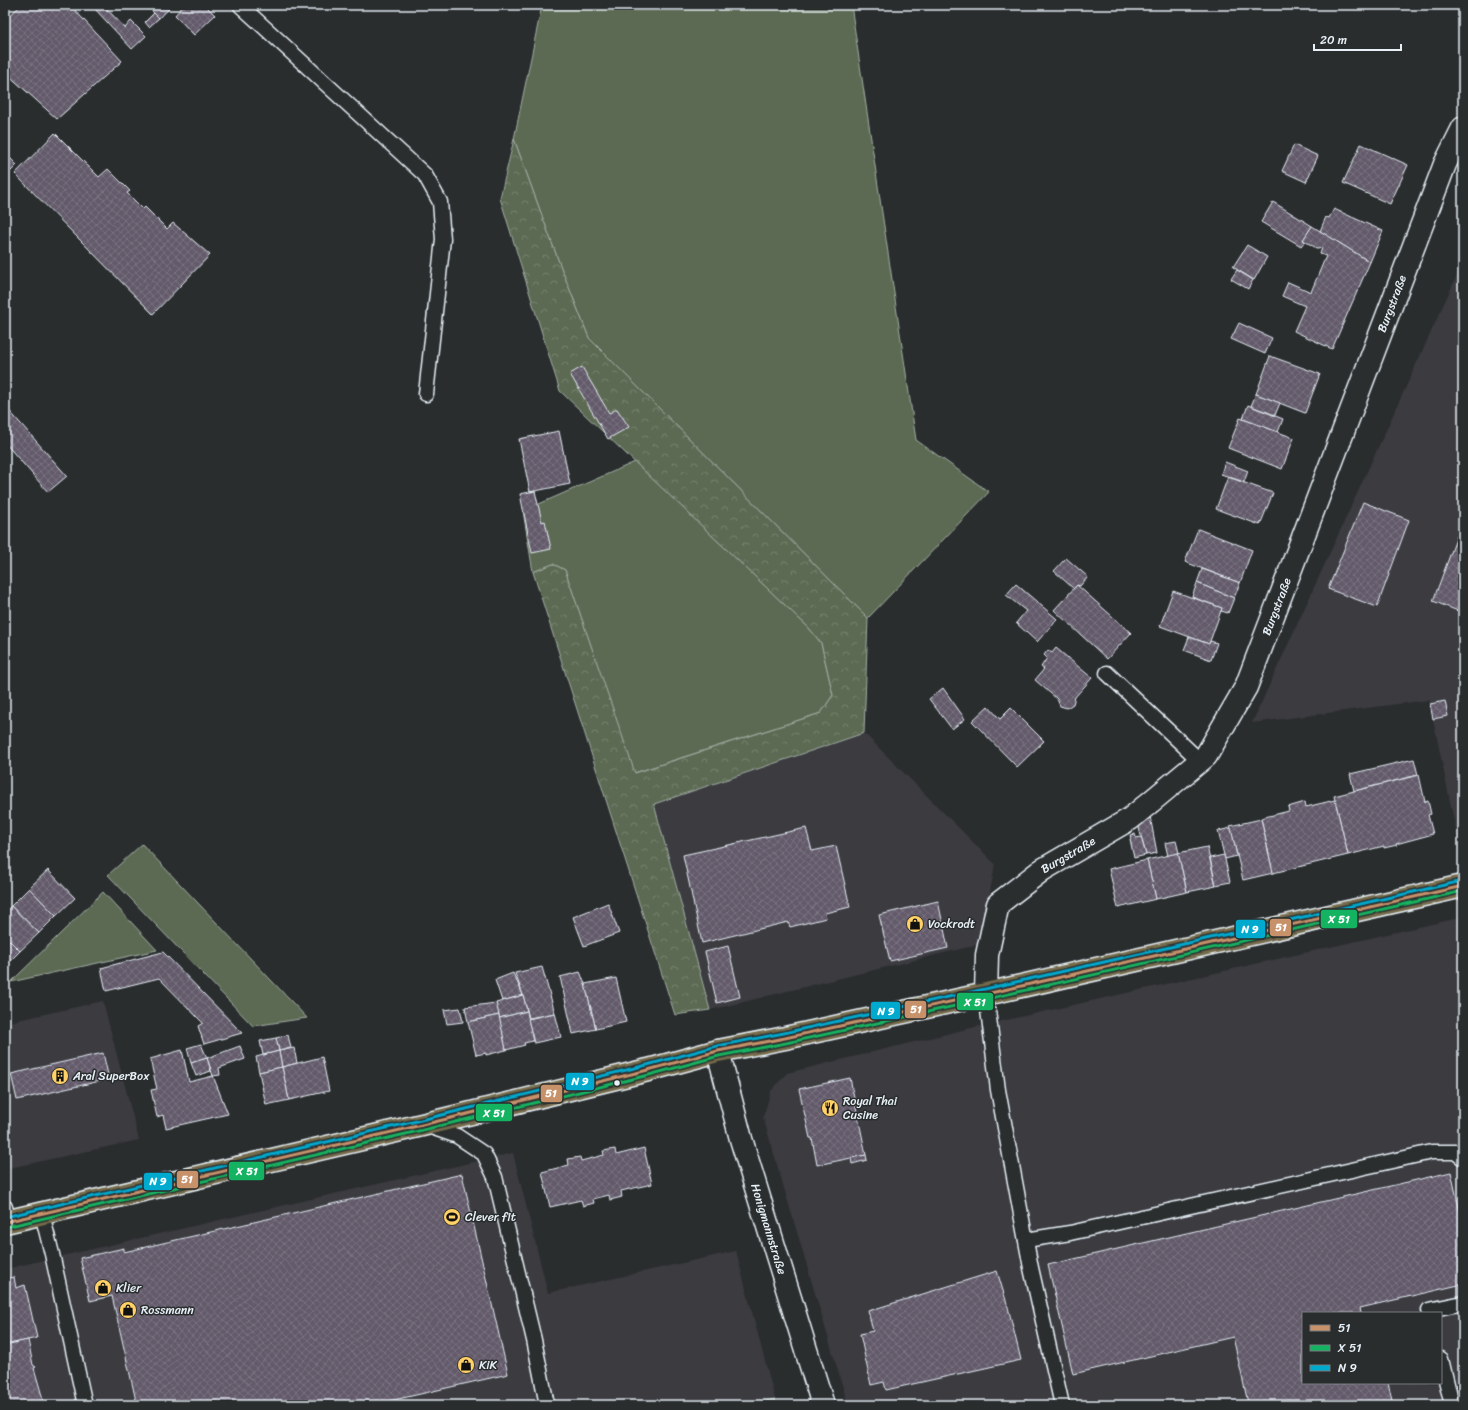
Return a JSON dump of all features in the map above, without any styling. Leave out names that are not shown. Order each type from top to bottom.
[{"type":"main road","points":[[6,1217],[42,1214],[648,1070],[718,1051],[785,1038],[986,994],[1463,886]]},
{"type":"street","name":"Burgstraße","points":[[986,994],[987,955],[998,904],[1042,870],[1130,819],[1206,756],[1246,687],[1445,164],[1463,128]]},
{"type":"street","name":"Honigmannstraße","points":[[718,1051],[741,1139],[823,1405]]},
{"type":"lane","points":[[240,5],[425,175],[440,202],[443,239],[426,394]]},
{"type":"lane","points":[[1107,674],[1200,761]]},
{"type":"lane","points":[[986,994],[998,1090],[1026,1240],[1062,1405]]},
{"type":"lane","points":[[422,1124],[457,1136],[484,1154],[495,1178],[534,1340],[547,1405]]},
{"type":"lane","points":[[1026,1240],[1070,1233],[1432,1152],[1455,1152],[1463,1158]]},
{"type":"lane","points":[[42,1214],[85,1405]]},
{"type":"lane","points":[[1430,1312],[1429,1310],[1463,1303]]},
{"type":"lane","points":[[1442,1363],[1452,1405]]},
{"type":"shaded area","points":[[1463,262],[1463,838],[1458,840],[1429,700],[1252,723]]},
{"type":"shaded area","points":[[864,733],[995,864],[981,944],[710,1010],[654,804]]},
{"type":"shaded area","points":[[1463,917],[1463,1405],[848,1405],[763,1117],[771,1091],[787,1073],[975,1027]]},
{"type":"shaded area","points":[[103,1001],[139,1140],[5,1169],[5,1023]]},
{"type":"shaded area","points":[[513,1153],[548,1293],[736,1251],[775,1399],[746,1405],[5,1405],[5,1269]]},
{"type":"green space","points":[[542,5],[851,5],[916,440],[989,492],[868,618],[589,338],[560,265],[514,139]]},
{"type":"green space","points":[[514,139],[560,265],[589,338],[868,618],[864,733],[654,804],[710,1010],[675,1015],[533,572],[553,564],[565,570],[635,773],[821,713],[833,695],[821,643],[809,628],[560,391],[500,198]]},
{"type":"green space","points":[[635,462],[809,628],[821,643],[833,695],[821,713],[634,773],[565,570],[553,564],[533,572],[523,511]]},
{"type":"green space","points":[[142,844],[307,1018],[253,1026],[108,875]]},
{"type":"green space","points":[[103,892],[157,950],[11,982]]},
{"type":"green space","points":[[775,1399],[776,1405],[746,1405]]},
{"type":"building","points":[[21,5],[70,5],[122,61],[57,119],[5,72],[5,20]]},
{"type":"building","points":[[99,5],[103,5],[125,28],[131,21],[146,36],[132,49],[95,9]]},
{"type":"building","points":[[127,5],[138,5],[132,10]]},
{"type":"building","points":[[146,5],[165,5],[169,9],[159,18]]},
{"type":"building","points":[[184,5],[205,5],[215,15],[194,35],[175,15]]},
{"type":"building","points":[[154,13],[159,18],[149,27],[145,22]]},
{"type":"building","points":[[55,133],[99,177],[108,169],[130,191],[127,193],[143,209],[145,207],[167,229],[173,223],[210,255],[153,314],[15,174]]},
{"type":"building","points":[[1361,144],[1408,165],[1390,204],[1343,183]]},
{"type":"building","points":[[1294,145],[1318,156],[1306,182],[1282,171]]},
{"type":"building","points":[[5,153],[17,165],[5,177]]},
{"type":"building","points":[[1273,202],[1312,226],[1301,246],[1261,222]]},
{"type":"building","points":[[1334,209],[1383,231],[1370,262],[1320,231],[1326,217],[1329,218]]},
{"type":"building","points":[[1312,226],[1370,262],[1332,349],[1294,331],[1305,306],[1282,296],[1288,282],[1311,292],[1326,256],[1320,254],[1322,248],[1318,249],[1303,240]]},
{"type":"building","points":[[1247,245],[1267,257],[1254,280],[1233,267]]},
{"type":"building","points":[[1237,270],[1253,280],[1248,289],[1231,279]]},
{"type":"building","points":[[1239,323],[1272,338],[1265,354],[1231,339]]},
{"type":"building","points":[[1270,356],[1320,374],[1305,413],[1256,394]]},
{"type":"building","points":[[582,367],[609,413],[617,409],[629,427],[608,439],[570,374]]},
{"type":"building","points":[[1256,394],[1280,403],[1275,415],[1251,406]]},
{"type":"building","points":[[1248,405],[1283,419],[1278,432],[1243,419]]},
{"type":"building","points":[[5,406],[67,476],[48,492],[5,443]]},
{"type":"building","points":[[1240,418],[1294,438],[1282,469],[1228,448]]},
{"type":"building","points":[[559,431],[570,484],[530,492],[519,439]]},
{"type":"building","points":[[1225,462],[1248,471],[1244,482],[1221,474]]},
{"type":"building","points":[[1228,477],[1273,493],[1260,525],[1216,509]]},
{"type":"building","points":[[535,491],[542,522],[545,521],[551,549],[532,553],[520,494]]},
{"type":"building","points":[[1363,502],[1409,520],[1377,607],[1328,589]]},
{"type":"building","points":[[1463,520],[1463,613],[1433,601]]},
{"type":"building","points":[[1198,529],[1252,550],[1240,583],[1185,562]]},
{"type":"building","points":[[1066,558],[1088,577],[1080,586],[1077,585],[1074,589],[1054,571]]},
{"type":"building","points":[[1202,569],[1240,583],[1234,598],[1197,583]]},
{"type":"building","points":[[1197,583],[1234,598],[1228,613],[1221,611],[1222,608],[1192,597]]},
{"type":"building","points":[[1016,584],[1057,619],[1037,642],[1016,623],[1026,611],[1006,595]]},
{"type":"building","points":[[1077,585],[1131,633],[1107,659],[1054,610]]},
{"type":"building","points":[[1173,591],[1222,608],[1209,644],[1160,626]]},
{"type":"building","points":[[1189,637],[1209,644],[1210,641],[1217,643],[1211,660],[1184,650]]},
{"type":"building","points":[[1056,648],[1092,678],[1075,697],[1073,704],[1067,708],[1060,706],[1057,699],[1035,680],[1044,669],[1041,667],[1047,658],[1044,655],[1048,650],[1052,653]]},
{"type":"building","points":[[943,688],[965,719],[952,729],[929,699]]},
{"type":"building","points":[[1445,701],[1448,716],[1433,719],[1430,704]]},
{"type":"building","points":[[988,706],[1000,719],[1011,708],[1044,741],[1017,767],[972,721]]},
{"type":"building","points":[[1414,759],[1418,775],[1354,791],[1350,774]]},
{"type":"building","points":[[1419,775],[1425,802],[1428,801],[1431,814],[1428,815],[1433,834],[1396,844],[1397,845],[1384,848],[1384,846],[1348,855],[1334,796]]},
{"type":"building","points":[[1335,800],[1348,855],[1273,873],[1261,818],[1289,811],[1288,807],[1305,802],[1306,807]]},
{"type":"building","points":[[1150,816],[1157,853],[1146,855],[1138,824]]},
{"type":"building","points":[[1261,819],[1273,873],[1243,880],[1230,826]]},
{"type":"building","points":[[806,828],[812,851],[836,846],[850,907],[825,913],[826,918],[790,927],[788,922],[702,943],[683,855]]},
{"type":"building","points":[[1231,828],[1237,856],[1225,859],[1218,831]]},
{"type":"building","points":[[1135,834],[1136,838],[1141,837],[1146,855],[1134,858],[1130,835]]},
{"type":"building","points":[[1176,841],[1179,853],[1168,856],[1165,843]]},
{"type":"building","points":[[1207,847],[1216,886],[1187,892],[1178,853]]},
{"type":"building","points":[[1178,853],[1187,892],[1156,899],[1147,860]]},
{"type":"building","points":[[1224,855],[1230,882],[1216,885],[1210,858]]},
{"type":"building","points":[[1147,860],[1156,899],[1118,908],[1109,869]]},
{"type":"building","points":[[48,870],[75,898],[56,916],[29,888]]},
{"type":"building","points":[[29,888],[56,916],[39,933],[11,906]]},
{"type":"building","points":[[938,901],[948,948],[890,961],[879,915]]},
{"type":"building","points":[[608,903],[619,933],[584,946],[573,917]]},
{"type":"building","points":[[11,906],[39,933],[20,951],[5,936],[5,912]]},
{"type":"building","points":[[5,936],[20,951],[5,966]]},
{"type":"building","points":[[728,946],[740,997],[717,1003],[705,952]]},
{"type":"building","points":[[163,952],[242,1033],[204,1044],[198,1026],[203,1023],[159,978],[106,991],[101,968]]},
{"type":"building","points":[[542,967],[555,1013],[529,1018],[515,973]]},
{"type":"building","points":[[580,972],[585,984],[596,1029],[573,1034],[560,977]]},
{"type":"building","points":[[513,973],[523,995],[502,1001],[495,980]]},
{"type":"building","points":[[616,978],[626,1022],[596,1029],[585,984]]},
{"type":"building","points":[[523,995],[527,1011],[499,1018],[496,1003]]},
{"type":"building","points":[[496,1003],[499,1015],[468,1022],[465,1007]]},
{"type":"building","points":[[460,1008],[463,1022],[447,1024],[444,1010]]},
{"type":"building","points":[[527,1011],[533,1041],[524,1043],[525,1045],[506,1050],[499,1018]]},
{"type":"building","points":[[555,1013],[561,1037],[534,1043],[528,1019]]},
{"type":"building","points":[[499,1015],[506,1050],[486,1055],[486,1053],[476,1055],[468,1022]]},
{"type":"building","points":[[288,1035],[291,1048],[279,1051],[276,1038]]},
{"type":"building","points":[[276,1038],[279,1051],[263,1055],[260,1041]]},
{"type":"building","points":[[201,1044],[207,1058],[191,1063],[187,1048]]},
{"type":"building","points":[[240,1046],[245,1059],[219,1068],[220,1075],[213,1076],[207,1058]]},
{"type":"building","points":[[294,1048],[297,1063],[282,1067],[279,1051]]},
{"type":"building","points":[[182,1050],[189,1082],[213,1076],[228,1114],[166,1128],[163,1115],[157,1117],[151,1090],[157,1089],[150,1059]]},
{"type":"building","points":[[279,1051],[282,1067],[259,1072],[256,1057]]},
{"type":"building","name":"Aral SuperBox","points":[[103,1053],[109,1079],[17,1100],[11,1074]]},
{"type":"building","points":[[322,1057],[329,1091],[289,1100],[282,1067]]},
{"type":"building","points":[[207,1058],[211,1071],[196,1076],[191,1063]]},
{"type":"building","points":[[282,1067],[289,1100],[266,1105],[259,1072]]},
{"type":"building","name":"Royal Thai Cusine","points":[[850,1078],[866,1155],[817,1165],[812,1138],[810,1138],[799,1089]]},
{"type":"building","points":[[644,1148],[652,1184],[621,1191],[622,1197],[610,1200],[609,1195],[593,1199],[594,1203],[583,1206],[581,1200],[550,1207],[542,1172],[569,1165],[568,1159],[580,1157],[581,1161],[604,1155],[603,1151],[615,1149],[616,1155]]},
{"type":"building","points":[[866,1155],[867,1160],[852,1164],[851,1158]]},
{"type":"building","points":[[1451,1172],[1463,1225],[1463,1284],[1360,1308],[1361,1312],[1302,1312],[1302,1384],[1388,1384],[1393,1405],[1241,1405],[1248,1403],[1233,1337],[1073,1374],[1048,1265]]},
{"type":"building","points":[[462,1174],[508,1374],[372,1405],[137,1405],[112,1296],[90,1301],[80,1258],[124,1248],[124,1252]]},
{"type":"building","points":[[997,1271],[1008,1307],[1021,1360],[886,1390],[884,1382],[871,1385],[860,1334],[873,1331],[868,1311]]},
{"type":"building","points":[[14,1277],[16,1288],[25,1285],[37,1338],[5,1345],[5,1279]]},
{"type":"building","points":[[28,1340],[33,1365],[36,1367],[34,1368],[43,1405],[5,1405],[5,1345]]},
{"type":"building","points":[[1027,1400],[1029,1405],[1013,1405]]},
{"type":"transit line","points":[[5,1217],[421,1120],[647,1065],[717,1046],[784,1033],[985,989],[1462,881]]},
{"type":"transit line","name":"51","points":[[5,1222],[422,1125],[648,1070],[718,1051],[785,1038],[986,994],[1463,886]]},
{"type":"transit line","points":[[6,1227],[423,1130],[649,1075],[719,1056],[786,1043],[987,999],[1463,891]]},
{"type":"place","name":"Vockrodt","points":[[915,924]]},
{"type":"place","name":"Aral SuperBox","points":[[60,1076]]},
{"type":"place","name":"Royal Thai Cusine","points":[[830,1108]]},
{"type":"place","name":"Clever fit","points":[[452,1217]]},
{"type":"place","name":"Klier","points":[[103,1288]]},
{"type":"place","name":"Rossmann","points":[[128,1310]]},
{"type":"place","name":"KiK","points":[[466,1365]]}]
